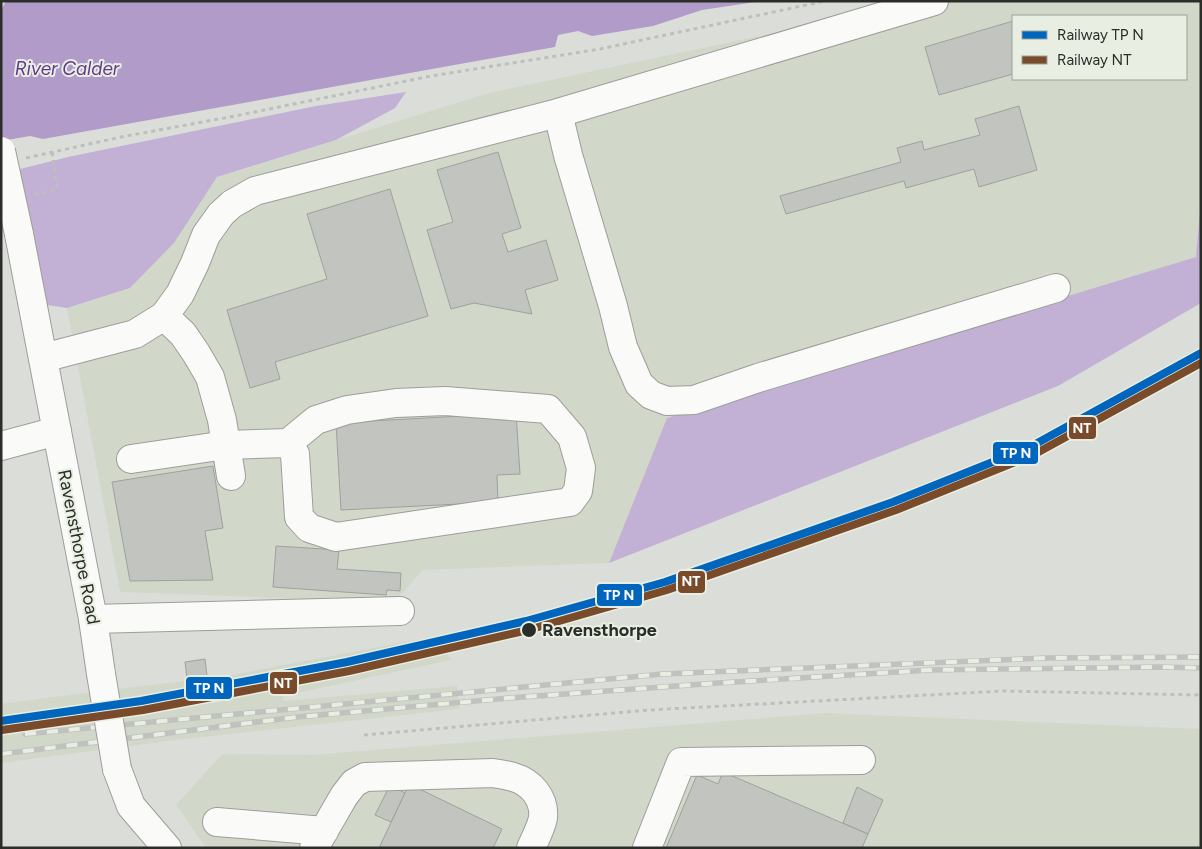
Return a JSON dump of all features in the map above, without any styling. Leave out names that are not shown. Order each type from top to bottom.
[{"type":"street","points":[[43,358],[135,334],[164,316],[180,294],[206,235],[221,214],[232,204],[255,192],[558,113],[934,1]]},
{"type":"street","points":[[558,113],[568,155],[613,306],[623,347],[639,384],[651,396],[667,401],[694,400],[758,378],[1056,288]]},
{"type":"street","name":"Ravensthorpe Road","points":[[11,156],[12,201],[93,619],[117,769],[131,806],[166,848]]},
{"type":"street","points":[[164,316],[183,334],[210,378],[222,420],[231,476]]},
{"type":"street","points":[[131,459],[226,445],[288,443],[316,420],[347,410],[396,403],[446,401],[548,409],[572,437],[581,468],[578,491],[570,502],[336,537],[309,528],[299,517],[295,454],[288,443]]},
{"type":"street","points":[[1,446],[57,431]]},
{"type":"street","points":[[93,619],[400,611]]},
{"type":"street","points":[[647,848],[681,762],[861,760]]},
{"type":"street","points":[[217,822],[319,839],[344,796],[354,783],[365,777],[493,773],[513,777],[527,783],[537,794],[542,805],[543,818],[531,848]]},
{"type":"path","points":[[11,156],[52,152],[432,76],[600,49],[825,1]]},
{"type":"path","points":[[12,201],[57,189],[52,152]]},
{"type":"path","points":[[364,735],[650,710],[1003,691],[1201,695]]},
{"type":"shaded area","points":[[900,1],[1201,1],[1201,199],[1197,257],[667,418],[609,563],[423,570],[394,602],[120,592],[67,308],[130,288],[174,243],[217,177],[489,93],[840,19]]},
{"type":"shaded area","points":[[406,92],[395,108],[336,140],[217,177],[174,243],[130,288],[67,308],[47,305],[28,231],[20,169],[68,157],[316,106]]},
{"type":"shaded area","points":[[1201,199],[1201,303],[1058,386],[609,563],[667,418],[1196,257]]},
{"type":"shaded area","points":[[437,636],[451,660],[283,696],[283,701],[457,686],[459,709],[168,741],[1,763],[1,704],[232,675]]},
{"type":"shaded area","points":[[825,713],[1201,729],[1201,848],[206,848],[176,805],[222,754],[313,755]]},
{"type":"water","name":"River Calder","points":[[6,1],[762,1],[702,10],[653,26],[592,36],[578,31],[558,35],[555,47],[43,139],[30,136],[1,141],[1,10]]},
{"type":"building","points":[[1012,21],[1012,74],[939,95],[925,47]]},
{"type":"building","points":[[1019,106],[1037,170],[979,187],[974,169],[906,188],[904,181],[786,214],[780,196],[901,162],[897,148],[922,141],[924,150],[980,135],[975,119]]},
{"type":"building","points":[[498,152],[521,228],[502,234],[508,252],[546,240],[558,280],[525,290],[532,314],[474,303],[451,309],[427,230],[453,222],[437,170]]},
{"type":"building","points":[[390,189],[428,316],[275,362],[280,379],[250,388],[227,310],[327,279],[307,214]]},
{"type":"building","points":[[516,413],[520,474],[497,475],[498,502],[341,510],[336,423]]},
{"type":"building","points":[[213,466],[223,528],[205,531],[213,580],[130,581],[112,482]]},
{"type":"building","points":[[276,546],[339,550],[337,569],[401,573],[400,591],[387,590],[386,595],[273,587]]},
{"type":"building","points":[[205,659],[207,676],[187,678],[185,662]]},
{"type":"building","points":[[723,772],[868,834],[862,848],[666,848],[697,775],[718,784]]},
{"type":"building","points":[[409,784],[502,829],[493,848],[379,848]]},
{"type":"building","points":[[390,785],[405,793],[391,822],[375,815]]},
{"type":"building","points":[[857,787],[883,800],[868,834],[843,823]]},
{"type":"railway","points":[[25,734],[663,674],[1045,658],[1201,657]]},
{"type":"railway","points":[[1,754],[297,717],[509,698],[718,683],[930,670],[1201,668]]},
{"type":"transit line","points":[[1,721],[141,701],[347,662],[526,621],[665,582],[893,502],[1030,447],[1201,353]]},
{"type":"rail line","name":"NT","points":[[2,730],[143,710],[349,671],[528,630],[667,590],[896,510],[1033,455],[1201,363]]},
{"type":"place","name":"Ravensthorpe","points":[[529,630]]}]
